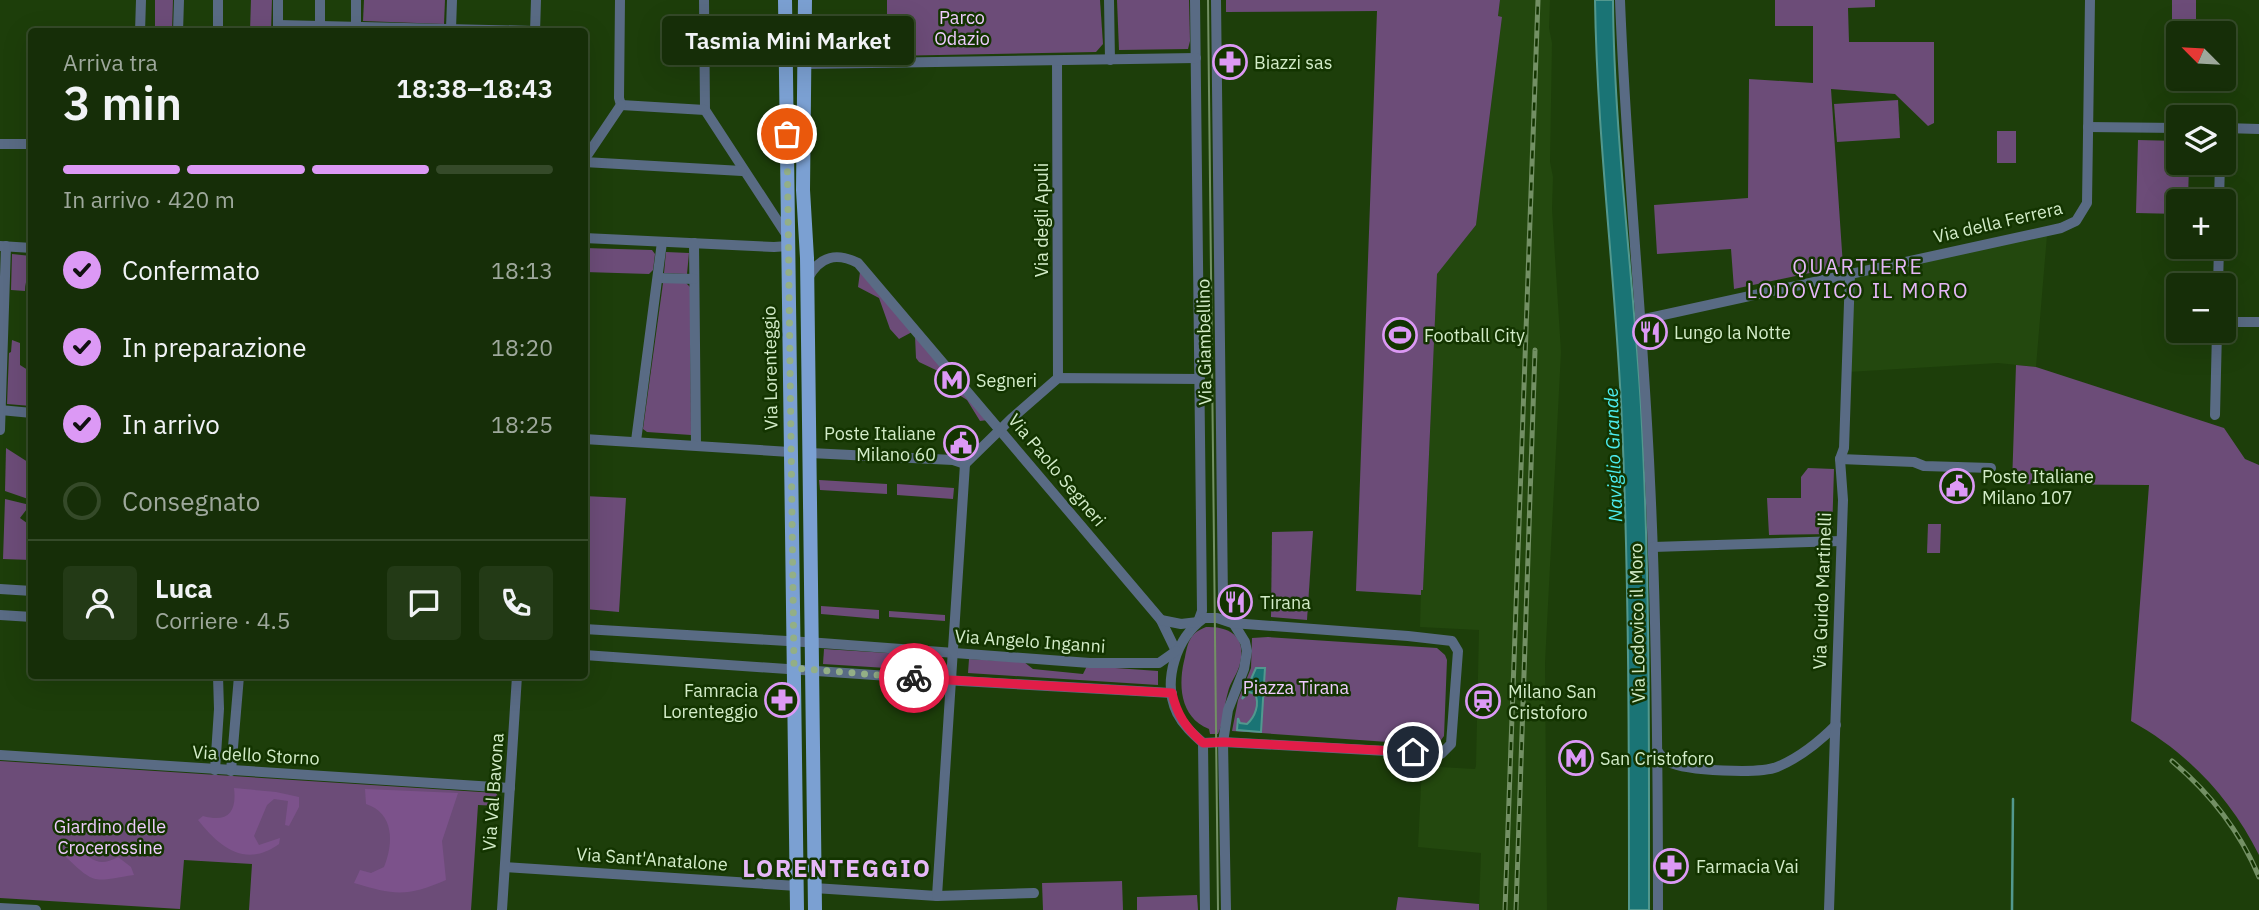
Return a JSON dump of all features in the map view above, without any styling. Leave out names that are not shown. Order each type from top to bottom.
[{"type":"main road","name":"Via Lorenteggio","points":[[785,0],[797,910]]},
{"type":"main road","points":[[805,0],[806,135],[803,190],[810,453],[815,910]]},
{"type":"main road","points":[[786,63],[806,64]]},
{"type":"main road","points":[[787,134],[806,135]]},
{"type":"main road","points":[[788,242],[806,246]]},
{"type":"main road","points":[[789,363],[799,360],[808,363]]},
{"type":"main road","points":[[791,540],[810,540]]},
{"type":"street","points":[[140,28],[141,0]]},
{"type":"street","points":[[178,28],[179,0]]},
{"type":"street","points":[[218,0],[218,28]]},
{"type":"street","points":[[278,0],[278,28],[331,28]]},
{"type":"street","points":[[320,0],[320,26]]},
{"type":"street","points":[[356,0],[356,27]]},
{"type":"street","points":[[451,28],[452,0]]},
{"type":"street","points":[[588,238],[774,247],[788,242],[705,110],[704,0]]},
{"type":"street","points":[[1109,0],[1110,60]]},
{"type":"street","name":"Via Giambellino","points":[[1195,0],[1202,611],[1198,622]]},
{"type":"street","name":"Via Giambellino","points":[[1216,0],[1223,601],[1232,623]]},
{"type":"street","name":"Via Lodovico il Moro","points":[[1620,0],[1622,70],[1653,548],[1658,910]]},
{"type":"street","points":[[2090,0],[2088,127],[2166,128]]},
{"type":"street","points":[[536,28],[540,1]]},
{"type":"street","points":[[617,1],[618,98],[621,105]]},
{"type":"street","points":[[346,28],[366,28]]},
{"type":"street","points":[[806,64],[1196,58]]},
{"type":"street","name":"Via degli Apuli","points":[[1057,61],[1058,379]]},
{"type":"street","points":[[621,105],[705,110]]},
{"type":"street","points":[[588,155],[621,105]]},
{"type":"street","name":"Via della Ferrera","points":[[1640,320],[2062,228],[2076,221],[2087,203],[2088,127]]},
{"type":"street","points":[[2236,128],[2259,129]]},
{"type":"street","points":[[0,144],[28,144]]},
{"type":"street","points":[[588,161],[743,171]]},
{"type":"street","points":[[636,441],[662,242]]},
{"type":"street","points":[[694,243],[696,444]]},
{"type":"street","points":[[0,430],[3,246],[28,247]]},
{"type":"street","name":"Via Paolo Segneri","points":[[807,280],[815,266],[832,256],[858,263],[1161,620],[1176,651]]},
{"type":"street","name":"Via Guido Martinelli","points":[[1829,910],[1843,500],[1840,459],[1844,448],[1850,274]]},
{"type":"street","points":[[658,278],[694,279]]},
{"type":"street","points":[[2236,322],[2259,322]]},
{"type":"street","points":[[2215,415],[2217,343]]},
{"type":"street","points":[[937,896],[965,464],[1058,379],[1200,379]]},
{"type":"street","points":[[0,410],[28,413]]},
{"type":"street","points":[[588,439],[696,444],[790,453]]},
{"type":"street","points":[[810,453],[953,460],[965,464]]},
{"type":"street","points":[[1840,459],[1991,468]]},
{"type":"street","points":[[1653,548],[1841,541]]},
{"type":"street","points":[[0,589],[28,591]]},
{"type":"street","points":[[0,615],[28,617]]},
{"type":"street","points":[[1203,743],[1441,754],[1449,748],[1453,739],[1458,652],[1452,641],[1412,636],[1232,623],[1212,617],[1198,622],[1176,651],[1172,693],[1176,711],[1182,721],[1203,743],[1205,910]]},
{"type":"street","points":[[1161,620],[1181,624],[1198,622]]},
{"type":"street","points":[[1226,910],[1223,742],[1230,701],[1247,660],[1245,642],[1232,623]]},
{"type":"street","name":"Via Angelo Inganni","points":[[588,629],[1124,664],[1159,663],[1176,651]]},
{"type":"street","points":[[588,654],[1172,693]]},
{"type":"street","points":[[215,770],[218,679]]},
{"type":"street","points":[[231,771],[239,679]]},
{"type":"street","name":"Via Val Bavona","points":[[502,910],[517,679]]},
{"type":"street","points":[[1657,750],[1665,760],[1689,768],[1762,771],[1776,767],[1803,752],[1836,726]]},
{"type":"street","points":[[795,736],[813,736]]},
{"type":"street","name":"Via dello Storno","points":[[0,755],[510,788]]},
{"type":"street","points":[[1657,769],[1661,761],[1665,760]]},
{"type":"street","name":"Via Sant'Anatalone","points":[[505,867],[797,886]]},
{"type":"street","points":[[814,888],[937,896],[1034,893]]},
{"type":"street","points":[[0,908],[37,910]]},
{"type":"shaded area","points":[[1500,0],[1550,0],[1550,162],[1553,177],[1552,209],[1561,352],[1545,663],[1547,910],[1479,910],[1481,853],[1418,847],[1422,766],[1475,769],[1476,766],[1479,630],[1420,627],[1421,590],[1437,273],[1476,225],[1502,18],[1498,17]]},
{"type":"shaded area","points":[[2047,235],[2036,367],[1998,363],[1848,372],[1851,277]]},
{"type":"shaded area","points":[[234,788],[299,797],[299,807],[289,826],[285,825],[288,801],[274,799],[267,805],[254,836],[259,845],[280,838],[279,844],[256,854],[234,852],[206,830],[198,820],[203,816],[219,818],[229,814],[234,803]]},
{"type":"shaded area","points":[[365,789],[458,793],[442,841],[446,880],[410,892],[390,892],[354,883],[360,870],[371,873],[384,867],[389,848],[387,822],[375,808],[366,804]]},
{"type":"shaded area","points":[[76,847],[100,862],[118,857],[131,867],[134,875],[102,880],[90,877],[65,856]]},
{"type":"green space","points":[[155,0],[173,0],[172,28],[155,28]]},
{"type":"green space","points":[[251,0],[272,0],[271,28],[250,28]]},
{"type":"green space","points":[[364,0],[445,0],[444,24],[363,21]]},
{"type":"green space","name":"Parco Odazio","points":[[887,0],[1100,0],[1103,44],[1096,52],[887,56]]},
{"type":"green space","points":[[1117,0],[1189,0],[1188,49],[1119,50]]},
{"type":"green space","name":"Football City","points":[[1226,0],[1500,0],[1498,16],[1502,17],[1476,225],[1437,274],[1421,595],[1356,591],[1377,11],[1226,12]]},
{"type":"green space","points":[[1775,0],[1875,0],[1875,7],[1848,8],[1849,42],[1934,42],[1934,123],[1928,126],[1895,94],[1831,89],[1843,266],[1734,289],[1731,249],[1657,254],[1654,205],[1748,198],[1749,79],[1813,83],[1813,26],[1775,26]]},
{"type":"green space","points":[[2172,0],[2196,0],[2196,21],[2172,21]]},
{"type":"green space","points":[[1898,100],[1900,138],[1837,142],[1834,104]]},
{"type":"green space","points":[[1997,131],[2016,131],[2016,163],[1997,163]]},
{"type":"green space","points":[[2138,140],[2166,141],[2166,175],[2189,175],[2188,189],[2166,189],[2166,214],[2136,213]]},
{"type":"green space","points":[[588,248],[652,250],[655,254],[653,270],[649,274],[588,272]]},
{"type":"green space","points":[[666,252],[689,253],[687,274],[664,273]]},
{"type":"green space","points":[[12,254],[28,256],[25,291],[11,290]]},
{"type":"green space","points":[[860,272],[912,332],[899,339],[890,329],[879,298],[858,287]]},
{"type":"green space","points":[[663,283],[686,283],[690,287],[691,435],[647,432],[643,429]]},
{"type":"green space","points":[[915,336],[988,420],[980,421],[967,400],[950,389],[938,371],[919,362],[916,358]]},
{"type":"green space","points":[[12,340],[20,343],[20,365],[28,370],[28,406],[7,404]]},
{"type":"green space","points":[[2016,365],[2036,367],[2224,428],[2245,459],[2259,465],[2259,855],[2235,814],[2205,778],[2171,747],[2131,721],[2149,485],[2012,484]]},
{"type":"green space","points":[[6,448],[28,462],[28,499],[5,491]]},
{"type":"green space","points":[[1808,468],[1834,469],[1832,534],[1769,535],[1767,498],[1801,498],[1801,477]]},
{"type":"green space","points":[[819,480],[887,484],[887,494],[820,490]]},
{"type":"green space","points":[[897,484],[954,488],[953,499],[897,495]]},
{"type":"green space","points":[[588,496],[626,498],[619,612],[588,609]]},
{"type":"green space","points":[[5,499],[28,505],[20,518],[28,524],[28,560],[3,559]]},
{"type":"green space","points":[[1928,524],[1941,524],[1940,553],[1927,553]]},
{"type":"green space","points":[[1313,531],[1307,620],[1271,617],[1272,532]]},
{"type":"green space","points":[[821,606],[879,610],[879,619],[821,614]]},
{"type":"green space","points":[[889,611],[945,615],[945,621],[889,617]]},
{"type":"green space","points":[[1206,627],[1230,632],[1236,636],[1241,649],[1239,667],[1229,689],[1218,734],[1210,734],[1209,729],[1199,724],[1186,708],[1183,698],[1183,667],[1189,642],[1196,632]]},
{"type":"green space","name":"Piazza Tirana","points":[[1252,638],[1437,648],[1447,660],[1444,736],[1431,745],[1232,731],[1238,700],[1251,668]]},
{"type":"green space","points":[[824,649],[936,656],[934,671],[823,664]]},
{"type":"green space","points":[[969,659],[1024,662],[1033,669],[1083,674],[1087,666],[1158,671],[1158,685],[968,673]]},
{"type":"green space","name":"Giardino delle Crocerossine","points":[[0,761],[496,793],[498,806],[478,805],[471,910],[249,910],[252,864],[184,860],[180,909],[0,898]]},
{"type":"green space","points":[[1122,881],[1123,910],[1043,910],[1042,883]]},
{"type":"green space","points":[[1197,895],[1198,910],[1137,910],[1137,897]]},
{"type":"green space","points":[[1398,897],[1479,904],[1479,910],[1396,910]]},
{"type":"water","points":[[1595,0],[1613,0],[1620,153],[1638,356],[1647,595],[1649,910],[1629,910],[1624,484],[1619,370],[1599,106]]},
{"type":"water","points":[[1256,668],[1265,668],[1261,732],[1237,730],[1238,718],[1240,723],[1247,724],[1256,710],[1255,694],[1249,692],[1242,699]]},
{"type":"waterway","points":[[2012,910],[2013,799]]},
{"type":"tram line","points":[[1208,0],[1218,910]]},
{"type":"railway","points":[[1505,910],[1538,0]]},
{"type":"railway","points":[[1516,910],[1535,350]]},
{"type":"railway","points":[[2172,761],[2199,786],[2223,814],[2243,844],[2259,877]]},
{"type":"way so far","points":[[787,134],[794,668],[914,678]]},
{"type":"place","name":"Biazzi sas","points":[[1230,62]]},
{"type":"place","name":"Tasmia Mini Market","points":[[787,134]]},
{"type":"place","name":"Lungo la Notte","points":[[1650,332]]},
{"type":"place","name":"Football City","points":[[1400,335]]},
{"type":"place","name":"Segneri","points":[[952,380]]},
{"type":"place","name":"Poste Italiane Milano 60","points":[[961,443]]},
{"type":"place","name":"Poste Italiane Milano 107","points":[[1957,486]]},
{"type":"place","name":"Tirana","points":[[1235,602]]},
{"type":"place","name":"Famracia Lorenteggio","points":[[782,700]]},
{"type":"place","name":"Milano San Cristoforo","points":[[1483,701]]},
{"type":"place","name":"San Cristoforo","points":[[1576,758]]},
{"type":"place","name":"Farmacia Vai","points":[[1671,866]]},
{"type":"district","name":"QUARTIERE LODOVICO IL MORO","points":[[1858,278]]},
{"type":"district","name":"LORENTEGGIO","points":[[837,868]]},
{"type":"route","points":[[914,678],[1172,693],[1176,711],[1182,721],[1203,743],[1413,752]]},
{"type":"water label","name":"Naviglio Grande","points":[[1613,455]]}]
